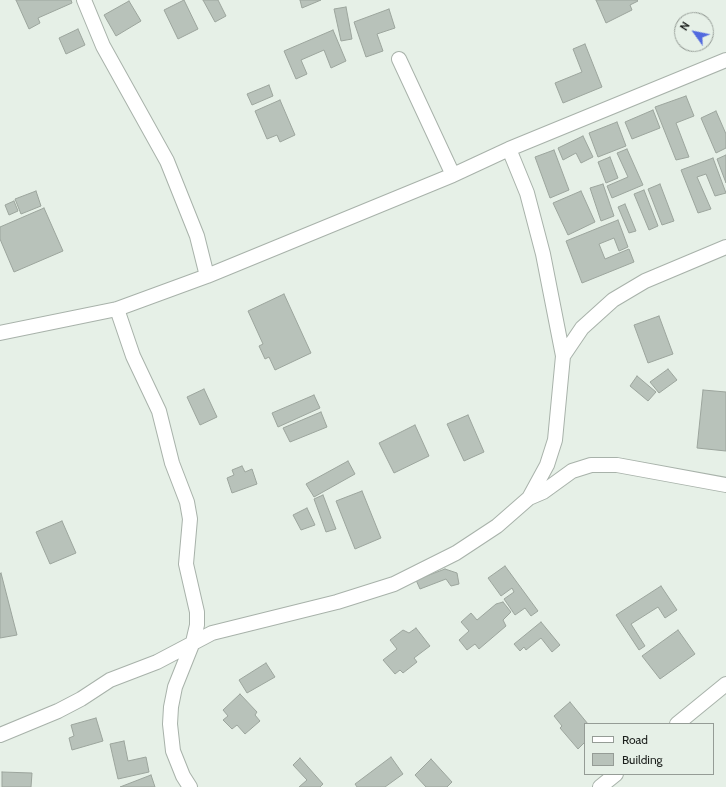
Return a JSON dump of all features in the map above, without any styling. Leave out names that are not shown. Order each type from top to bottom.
[{"type":"street","points":[[84,0],[103,46],[167,162],[197,236],[207,276]]},
{"type":"street","points":[[399,59],[453,175]]},
{"type":"street","points":[[0,333],[117,308],[207,276],[453,175],[509,149],[726,60]]},
{"type":"street","points":[[509,149],[527,193],[543,254],[563,356],[555,440],[547,465],[530,498]]},
{"type":"street","points":[[563,356],[582,328],[613,300],[646,281],[726,247]]},
{"type":"street","points":[[117,308],[133,356],[159,411],[172,463],[187,502],[190,519],[186,564],[197,612],[197,625],[193,642],[175,688],[170,707],[173,751],[183,776],[190,787]]},
{"type":"street","points":[[0,735],[58,711],[81,699],[110,680],[157,662],[212,633],[337,602],[394,584],[456,553],[497,526],[530,498],[542,492],[572,471],[591,465],[617,465],[726,484]]},
{"type":"street","points":[[678,723],[726,684]]},
{"type":"street","points":[[600,787],[615,775]]},
{"type":"building","points":[[16,0],[71,0],[72,3],[38,18],[40,23],[29,29]]},
{"type":"building","points":[[184,0],[198,29],[178,39],[164,10]]},
{"type":"building","points":[[203,0],[218,0],[226,16],[215,22]]},
{"type":"building","points":[[300,0],[321,0],[302,8]]},
{"type":"building","points":[[596,0],[638,1],[630,5],[632,10],[606,23]]},
{"type":"building","points":[[129,1],[141,21],[116,36],[104,15]]},
{"type":"building","points":[[346,7],[352,39],[341,41],[334,9]]},
{"type":"building","points":[[389,9],[395,28],[377,34],[383,51],[366,57],[354,22]]},
{"type":"building","points":[[78,29],[85,45],[66,54],[59,38]]},
{"type":"building","points":[[333,30],[346,61],[331,68],[324,50],[301,60],[307,74],[296,79],[284,51]]},
{"type":"building","points":[[585,44],[602,87],[563,103],[555,83],[582,72],[573,49]]},
{"type":"building","points":[[269,85],[273,96],[252,105],[247,94]]},
{"type":"building","points":[[686,96],[694,116],[676,123],[689,157],[676,160],[655,107]]},
{"type":"building","points":[[280,100],[295,135],[280,142],[277,135],[267,139],[255,111]]},
{"type":"building","points":[[653,110],[660,128],[632,139],[625,122]]},
{"type":"building","points":[[716,111],[726,134],[726,148],[716,153],[701,118]]},
{"type":"building","points":[[617,122],[626,146],[598,157],[589,133]]},
{"type":"building","points":[[583,136],[593,157],[581,163],[576,153],[563,160],[558,148]]},
{"type":"building","points":[[627,149],[643,185],[612,198],[607,186],[628,177],[617,153]]},
{"type":"building","points":[[554,150],[569,190],[550,198],[535,157]]},
{"type":"building","points":[[726,155],[726,183],[717,159]]},
{"type":"building","points":[[610,157],[618,178],[606,183],[598,162]]},
{"type":"building","points":[[713,158],[726,193],[715,196],[706,174],[697,177],[711,209],[698,213],[681,170]]},
{"type":"building","points":[[603,184],[614,216],[601,221],[590,188]]},
{"type":"building","points":[[660,184],[674,221],[662,225],[648,189]]},
{"type":"building","points":[[644,190],[658,226],[649,230],[634,194]]},
{"type":"building","points":[[36,191],[41,206],[21,214],[15,199]]},
{"type":"building","points":[[581,191],[595,222],[568,235],[553,203]]},
{"type":"building","points":[[14,201],[18,211],[9,215],[5,205]]},
{"type":"building","points":[[625,204],[636,231],[629,233],[618,207]]},
{"type":"building","points":[[44,208],[63,251],[14,272],[0,239],[0,227]]},
{"type":"building","points":[[618,220],[628,247],[619,251],[614,238],[599,244],[605,259],[629,249],[634,262],[582,283],[566,241]]},
{"type":"building","points":[[284,294],[311,353],[275,370],[269,357],[265,359],[259,346],[263,344],[248,311]]},
{"type":"building","points":[[659,316],[673,354],[648,363],[634,325]]},
{"type":"building","points":[[668,369],[677,380],[659,393],[650,382]]},
{"type":"building","points":[[637,376],[656,392],[648,401],[630,386]]},
{"type":"building","points":[[204,389],[217,417],[200,425],[187,397]]},
{"type":"building","points":[[703,390],[726,392],[726,451],[697,448]]},
{"type":"building","points":[[314,395],[320,408],[278,427],[272,413]]},
{"type":"building","points":[[321,412],[327,427],[290,442],[283,428]]},
{"type":"building","points":[[468,415],[484,452],[464,461],[447,424]]},
{"type":"building","points":[[415,425],[429,456],[394,473],[379,443]]},
{"type":"building","points":[[348,461],[355,474],[314,497],[306,484]]},
{"type":"building","points":[[242,466],[245,472],[252,469],[257,484],[232,493],[227,478],[234,475],[232,470]]},
{"type":"building","points":[[362,491],[381,538],[355,549],[336,501]]},
{"type":"building","points":[[323,495],[336,529],[326,532],[314,499]]},
{"type":"building","points":[[307,508],[315,525],[301,530],[293,515]]},
{"type":"building","points":[[62,521],[76,553],[50,564],[36,532]]},
{"type":"building","points":[[505,566],[538,611],[531,616],[525,608],[515,615],[504,599],[514,592],[512,588],[501,596],[488,578]]},
{"type":"building","points":[[445,569],[457,573],[459,584],[451,586],[446,579],[420,589],[416,580]]},
{"type":"building","points":[[1,573],[17,635],[0,638],[0,574]]},
{"type":"building","points":[[661,586],[677,610],[665,618],[658,607],[631,624],[645,646],[639,650],[616,615]]},
{"type":"building","points":[[503,602],[511,612],[503,620],[506,626],[479,649],[475,644],[467,650],[459,640],[469,631],[461,622],[471,613],[477,620],[496,604]]},
{"type":"building","points":[[541,622],[560,645],[552,652],[541,638],[526,650],[524,647],[520,651],[514,644]]},
{"type":"building","points":[[416,628],[430,646],[414,658],[417,662],[403,673],[400,670],[395,674],[383,660],[397,649],[390,640],[403,630],[409,633]]},
{"type":"building","points":[[678,630],[695,654],[660,679],[642,656]]},
{"type":"building","points":[[266,663],[275,677],[247,693],[239,680]]},
{"type":"building","points":[[240,694],[257,712],[255,715],[260,721],[245,734],[237,725],[232,729],[223,720],[228,716],[223,710]]},
{"type":"building","points":[[570,702],[587,723],[584,723],[584,743],[578,749],[560,728],[562,726],[554,716]]},
{"type":"building","points":[[96,718],[103,741],[72,750],[69,738],[74,736],[71,725]]},
{"type":"building","points":[[124,741],[128,761],[146,757],[149,772],[118,779],[110,744]]},
{"type":"building","points":[[391,757],[403,774],[385,787],[357,787],[355,784]]},
{"type":"building","points":[[300,758],[323,784],[320,787],[299,787],[307,780],[293,765]]},
{"type":"building","points":[[431,759],[452,782],[447,787],[426,787],[415,775]]},
{"type":"building","points":[[2,772],[32,773],[31,787],[2,787]]},
{"type":"building","points":[[151,775],[155,787],[120,787]]}]
